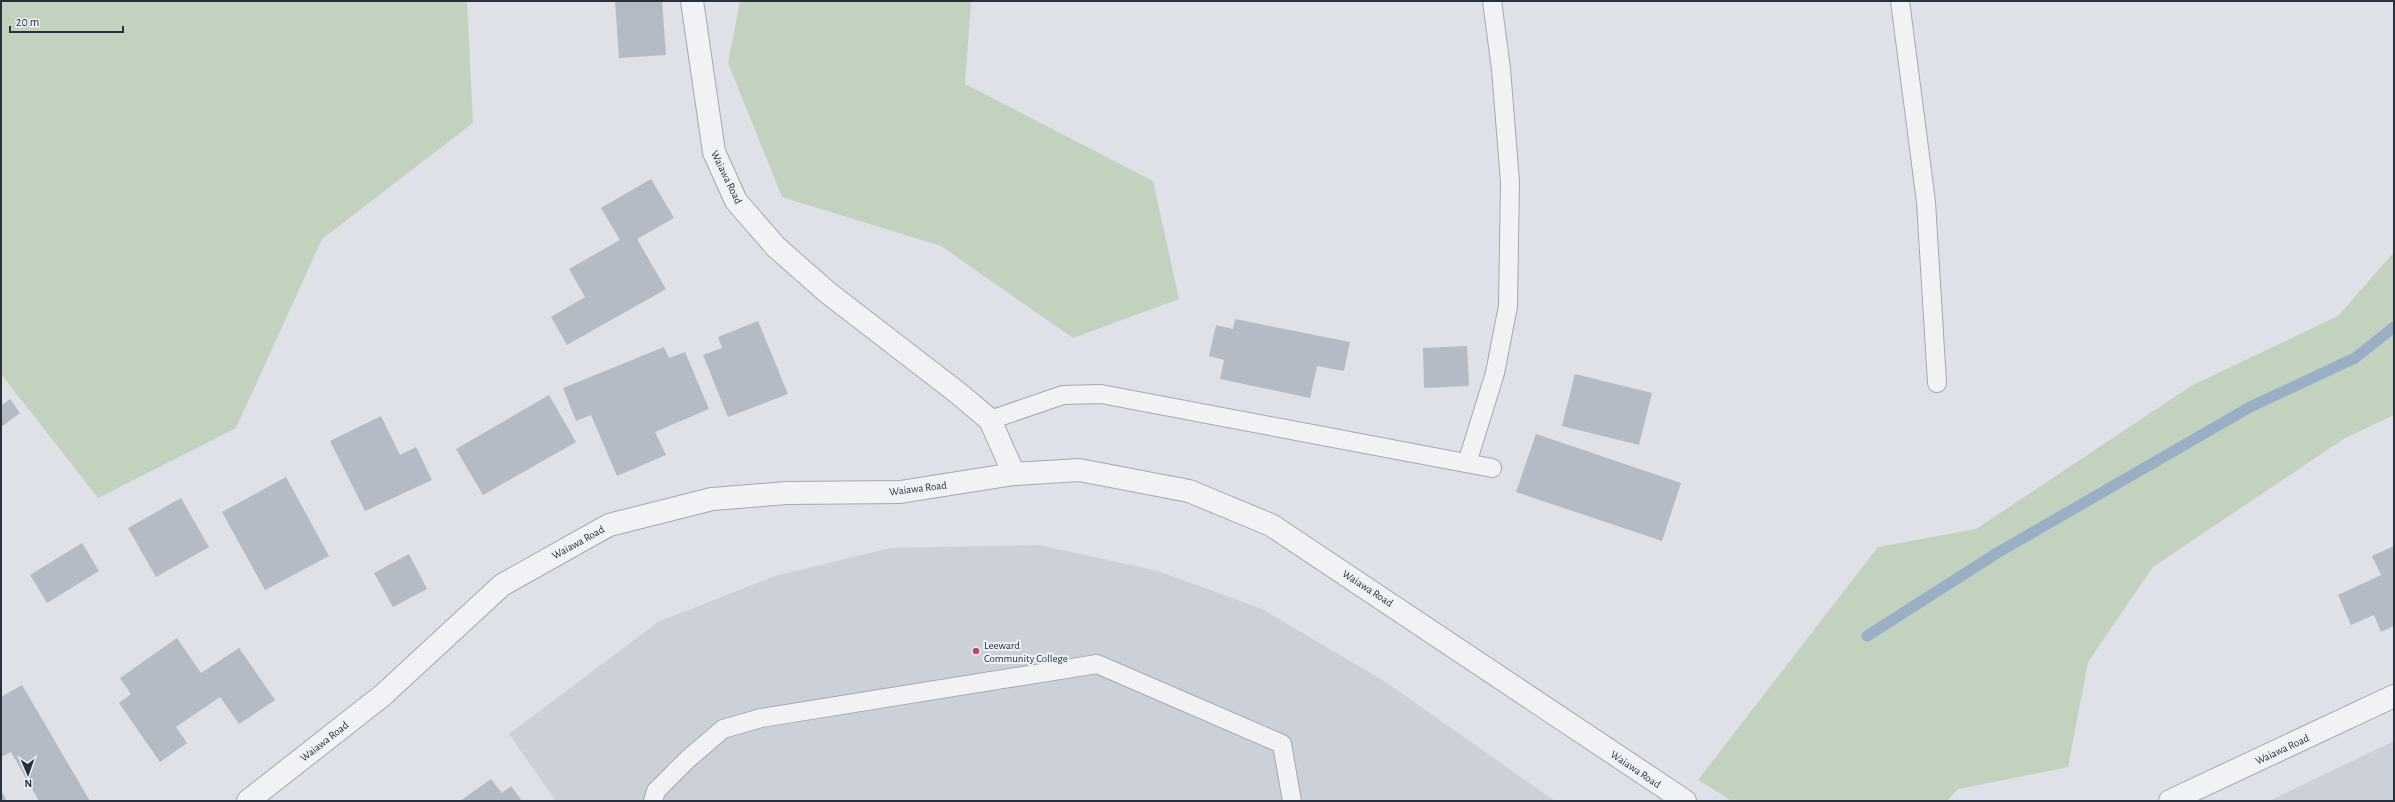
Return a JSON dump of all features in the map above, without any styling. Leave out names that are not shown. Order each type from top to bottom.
[{"type":"street","name":"Waiawa Road","points":[[692,1],[714,152],[736,201],[776,247],[827,292],[958,392],[990,420],[1014,474]]},
{"type":"street","name":"Waiawa Road","points":[[248,801],[383,695],[502,585],[609,525],[712,499],[787,493],[900,492],[1014,474],[1079,470],[1189,491],[1271,525],[1684,801]]},
{"type":"street","name":"Waiawa Road","points":[[2170,801],[2394,696]]},
{"type":"lane","points":[[1468,464],[1495,373],[1508,306],[1510,182],[1501,69],[1492,1]]},
{"type":"lane","points":[[1900,1],[1926,202],[1937,383]]},
{"type":"lane","points":[[990,420],[1063,395],[1101,394],[1492,468]]},
{"type":"lane","points":[[653,801],[656,791],[688,759],[723,729],[761,718],[1097,664],[1282,744],[1292,801]]},
{"type":"shaded area","name":"Leeward Community College","points":[[1039,545],[1158,571],[1262,609],[1384,681],[1555,801],[556,801],[509,734],[658,622],[775,576],[891,548]]},
{"type":"shaded area","points":[[2394,741],[2394,801],[2269,801]]},
{"type":"green space","points":[[1,1],[467,1],[473,123],[322,239],[236,428],[98,498],[1,374]]},
{"type":"green space","points":[[740,1],[971,1],[965,84],[1153,181],[1179,299],[1073,338],[941,246],[782,197],[728,63]]},
{"type":"green space","points":[[2394,252],[2394,415],[2345,438],[2153,567],[2088,662],[2068,767],[1958,789],[1947,801],[1732,801],[1698,780],[1878,547],[1976,529],[2191,386],[2338,316]]},
{"type":"building","points":[[615,1],[662,1],[666,55],[619,58]]},
{"type":"building","points":[[651,179],[674,218],[637,239],[666,289],[567,345],[551,317],[585,297],[569,269],[620,240],[601,208]]},
{"type":"building","points":[[1235,319],[1350,342],[1344,371],[1317,366],[1310,398],[1220,379],[1224,360],[1209,356],[1216,325],[1233,329]]},
{"type":"building","points":[[758,321],[788,394],[728,417],[703,355],[722,348],[718,337]]},
{"type":"building","points":[[1467,346],[1469,386],[1424,388],[1423,348]]},
{"type":"building","points":[[664,347],[669,358],[685,352],[709,409],[655,432],[666,455],[617,476],[591,415],[576,421],[563,388]]},
{"type":"building","points":[[1575,374],[1652,393],[1639,445],[1562,426]]},
{"type":"building","points":[[549,395],[576,442],[483,495],[456,449]]},
{"type":"building","points":[[10,399],[20,413],[1,427],[1,406]]},
{"type":"building","points":[[381,416],[400,455],[416,447],[432,480],[365,511],[330,441]]},
{"type":"building","points":[[1536,434],[1681,483],[1662,541],[1516,492]]},
{"type":"building","points":[[286,477],[329,556],[265,590],[222,512]]},
{"type":"building","points":[[181,498],[209,547],[156,577],[128,528]]},
{"type":"building","points":[[82,543],[99,571],[47,603],[30,575]]},
{"type":"building","points":[[2394,546],[2394,626],[2381,632],[2374,615],[2351,625],[2338,595],[2381,575],[2372,556]]},
{"type":"building","points":[[409,554],[427,589],[393,607],[374,573]]},
{"type":"building","points":[[177,638],[201,673],[239,648],[275,700],[239,724],[220,697],[176,727],[187,743],[160,762],[119,703],[131,694],[120,678]]},
{"type":"building","points":[[22,685],[90,801],[39,801],[11,752],[1,757],[1,697]]},
{"type":"building","points":[[491,779],[502,793],[511,786],[522,801],[460,801]]},
{"type":"building","points":[[3,793],[7,801],[1,801],[1,794]]},
{"type":"waterway","points":[[1867,636],[1997,553],[2250,407],[2355,358],[2394,327]]},
{"type":"place","name":"Leeward Community College","points":[[976,651]]}]
